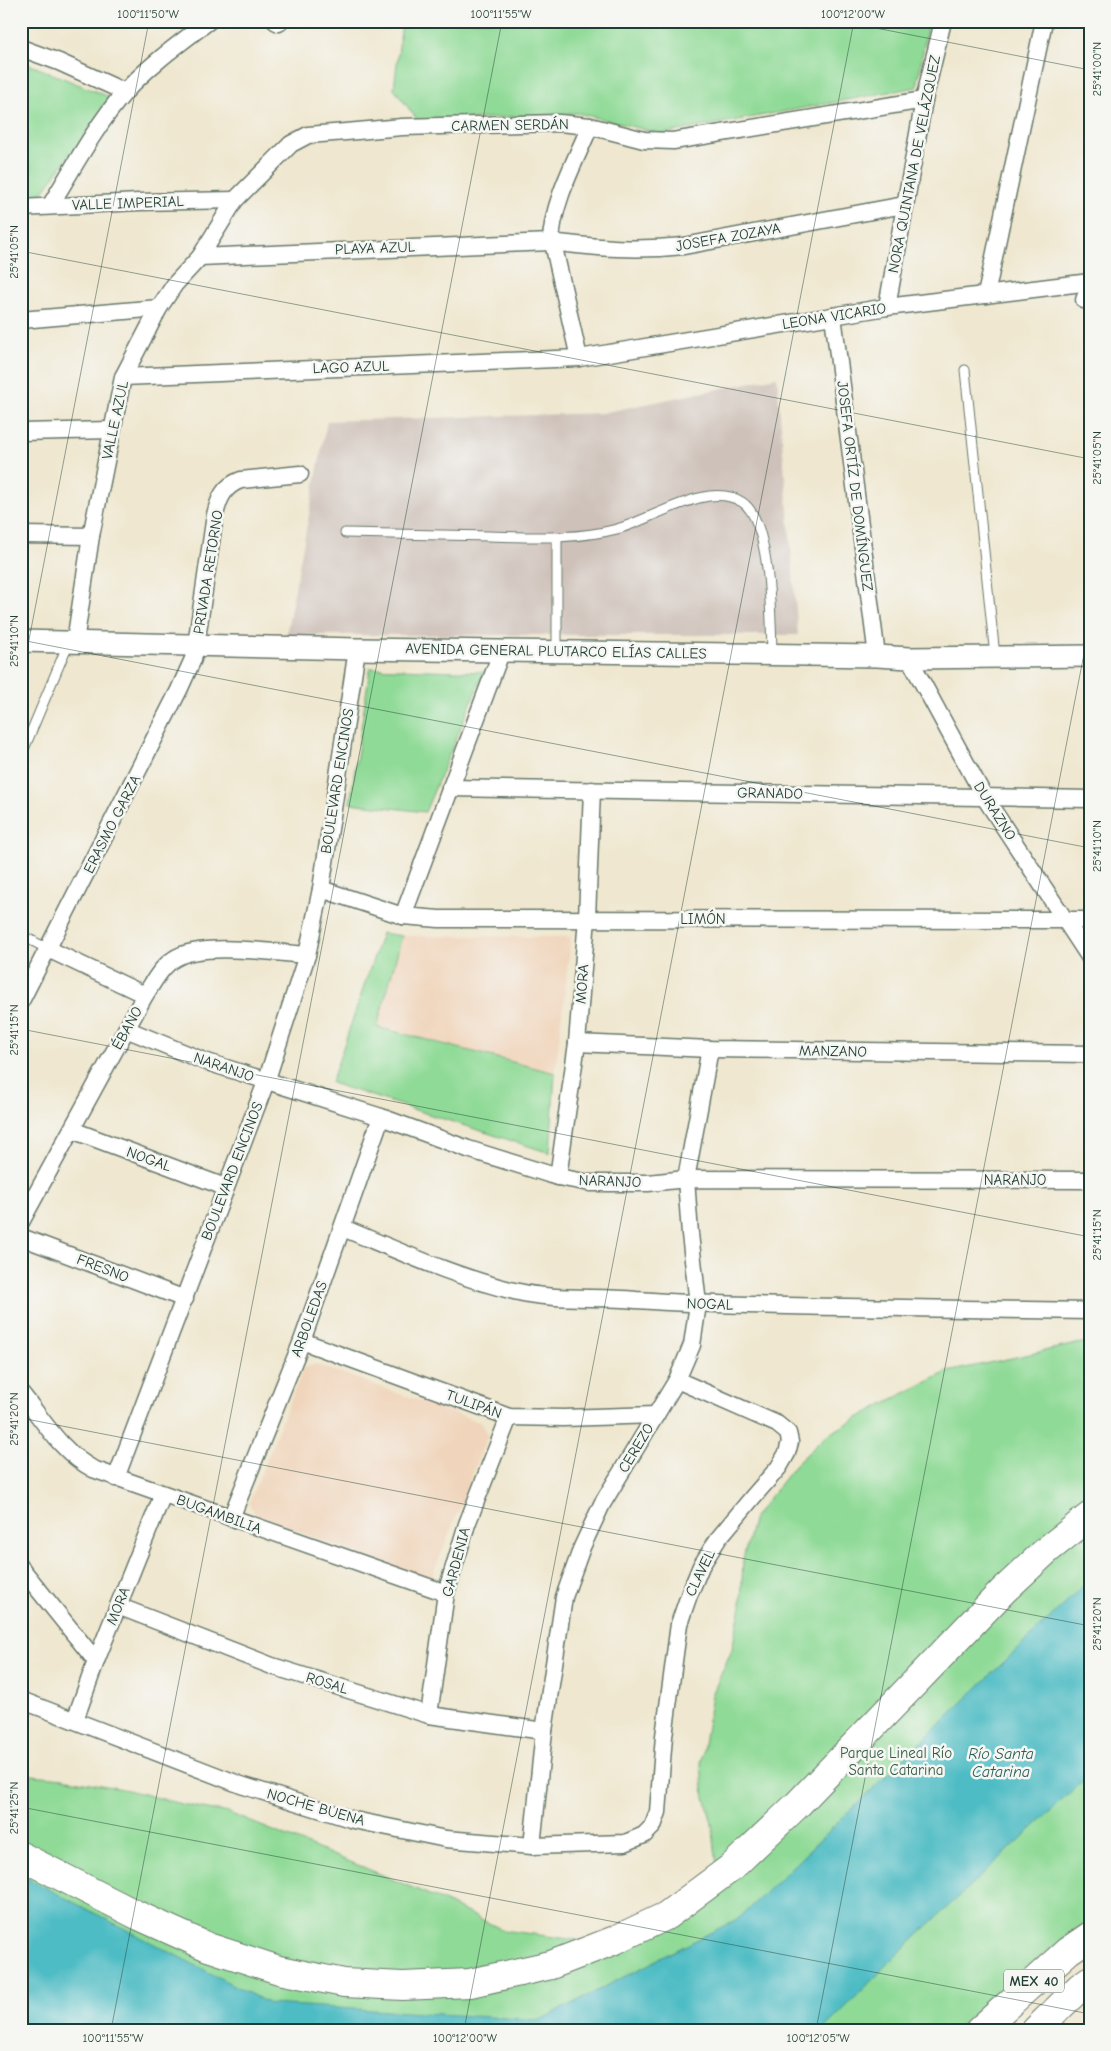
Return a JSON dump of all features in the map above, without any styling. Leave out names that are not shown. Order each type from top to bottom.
[{"type":"highway","points":[[21,1856],[137,1915],[208,1947],[297,1974],[344,1983],[403,1986],[460,1984],[551,1965],[615,1940],[666,1916],[732,1867],[796,1805],[1003,1591],[1047,1550],[1090,1516]]},
{"type":"highway","name":"MEX 40","points":[[980,2030],[1068,1951],[1090,1936]]},
{"type":"highway","name":"MEX 40","points":[[1036,2030],[1080,1987],[1090,1980]]},
{"type":"street","points":[[50,206],[103,121],[125,92],[172,49],[209,21]]},
{"type":"street","name":"NORA QUINTANA DE VELÁZQUEZ","points":[[886,307],[924,100],[942,21]]},
{"type":"street","points":[[986,295],[1044,21]]},
{"type":"street","points":[[21,48],[59,62],[125,92]]},
{"type":"street","name":"CARMEN SERDÁN","points":[[236,200],[282,151],[308,135],[402,127],[560,123],[590,126],[644,140],[673,141],[924,100]]},
{"type":"street","points":[[579,358],[553,243],[551,242],[553,218],[590,126]]},
{"type":"street","name":"VALLE IMPERIAL","points":[[21,208],[236,200]]},
{"type":"street","name":"VALLE AZUL","points":[[72,642],[123,377],[174,284],[200,256],[236,200]]},
{"type":"street","name":"JOSEFA ZOZAYA","points":[[551,242],[604,248],[655,249],[684,246],[904,205]]},
{"type":"street","name":"PLAYA AZUL","points":[[200,256],[551,242]]},
{"type":"street","points":[[1084,300],[1090,283]]},
{"type":"street","name":"LEONA VICARIO","points":[[579,358],[886,307],[1090,283]]},
{"type":"street","points":[[21,320],[160,308]]},
{"type":"street","name":"JOSEFA ORTÍZ DE DOMÍNGUEZ","points":[[832,316],[877,656]]},
{"type":"street","name":"LAGO AZUL","points":[[123,377],[579,358]]},
{"type":"street","points":[[21,432],[112,430]]},
{"type":"street","name":"PRIVADA RETORNO","points":[[196,645],[215,515],[222,493],[232,483],[241,480],[300,474]]},
{"type":"street","points":[[21,535],[91,536]]},
{"type":"street","name":"AVENIDA GENERAL PLUTARCO ELÍAS CALLES","points":[[21,640],[357,649],[772,654],[909,658],[1090,656]]},
{"type":"street","name":"ERASMO GARZA","points":[[21,1001],[180,690],[193,659],[196,645]]},
{"type":"street","name":"BOULEVARD ENCINOS","points":[[116,1478],[266,1082],[308,955],[321,889],[357,649]]},
{"type":"street","points":[[403,916],[502,650]]},
{"type":"street","name":"DURAZNO","points":[[909,658],[986,798],[1090,958]]},
{"type":"street","name":"GRANADO","points":[[450,788],[986,798],[1090,798]]},
{"type":"street","name":"MORA","points":[[558,1178],[577,1044],[587,918],[592,790]]},
{"type":"street","name":"LIMÓN","points":[[321,889],[403,916],[439,919],[1090,920]]},
{"type":"street","points":[[48,949],[145,995]]},
{"type":"street","name":"ÉBANO","points":[[21,1222],[145,995],[173,959],[188,952],[208,949],[308,955]]},
{"type":"street","name":"NARANJO","points":[[126,1029],[204,1061],[381,1117],[468,1149],[558,1178],[590,1183],[648,1183],[686,1179],[1090,1180]]},
{"type":"street","name":"MANZANO","points":[[577,1044],[710,1049],[1090,1054]]},
{"type":"street","name":"CEREZO","points":[[532,1846],[544,1731],[564,1597],[582,1547],[602,1504],[677,1380],[692,1345],[698,1304],[686,1179],[710,1049]]},
{"type":"street","name":"ARBOLEDAS","points":[[231,1518],[302,1341],[381,1117]]},
{"type":"street","name":"NOGAL","points":[[72,1130],[225,1187]]},
{"type":"street","name":"NOGAL","points":[[343,1228],[411,1256],[516,1292],[578,1299],[612,1298],[698,1304],[1090,1311]]},
{"type":"street","name":"FRESNO","points":[[21,1236],[185,1299]]},
{"type":"street","name":"TULIPÁN","points":[[302,1341],[509,1417],[656,1416]]},
{"type":"street","name":"CLAVEL","points":[[625,1843],[644,1835],[653,1826],[658,1812],[672,1666],[679,1624],[688,1595],[701,1566],[718,1539],[779,1468],[787,1453],[790,1442],[788,1433],[777,1424],[677,1380]]},
{"type":"street","name":"BUGAMBILIA","points":[[21,1393],[62,1447],[78,1460],[116,1478],[446,1593]]},
{"type":"street","name":"GARDENIA","points":[[429,1715],[446,1593],[466,1524],[509,1417]]},
{"type":"street","name":"MORA","points":[[75,1720],[96,1661],[163,1494]]},
{"type":"street","points":[[21,1568],[96,1661]]},
{"type":"street","name":"ROSAL","points":[[118,1606],[272,1666],[429,1715],[544,1731]]},
{"type":"street","name":"NOCHE BUENA","points":[[21,1700],[240,1784],[354,1820],[446,1839],[532,1846],[625,1843]]},
{"type":"lane","points":[[965,370],[995,656]]},
{"type":"lane","points":[[345,533],[557,537],[597,534],[620,528],[698,498],[711,495],[734,497],[744,502],[752,510],[758,526],[765,555],[772,654]]},
{"type":"lane","points":[[557,537],[557,651]]},
{"type":"lane","points":[[21,756],[72,642]]},
{"type":"lane","points":[[21,935],[48,949]]},
{"type":"shaded area","points":[[777,377],[798,635],[286,635],[327,421],[602,413]]},
{"type":"shaded area","points":[[402,936],[571,937],[555,1073],[377,1027]]},
{"type":"shaded area","points":[[315,1364],[482,1423],[488,1435],[433,1574],[420,1577],[256,1515],[249,1503],[303,1369]]},
{"type":"green space","points":[[402,21],[928,21],[917,87],[662,134],[578,113],[419,122],[394,89]]},
{"type":"green space","points":[[21,61],[112,98],[36,201],[21,202]]},
{"type":"green space","points":[[370,668],[484,672],[425,812],[350,803]]},
{"type":"green space","points":[[382,933],[402,936],[377,1027],[555,1073],[550,1153],[331,1083]]},
{"type":"green space","name":"Parque Lineal Río Santa Catarina","points":[[1090,1341],[1090,1919],[1027,1967],[956,2030],[21,2030],[21,1774],[63,1778],[128,1790],[181,1804],[229,1813],[439,1899],[503,1930],[597,1943],[653,1928],[717,1864],[712,1824],[703,1789],[701,1763],[712,1695],[732,1649],[741,1606],[743,1559],[754,1517],[795,1465],[827,1435],[887,1402],[947,1372]]},
{"type":"water","name":"Río Santa Catarina","points":[[1090,1579],[1090,1774],[905,1947],[823,2030],[21,2030],[21,1875],[270,2004],[540,2020],[739,1918]]}]
